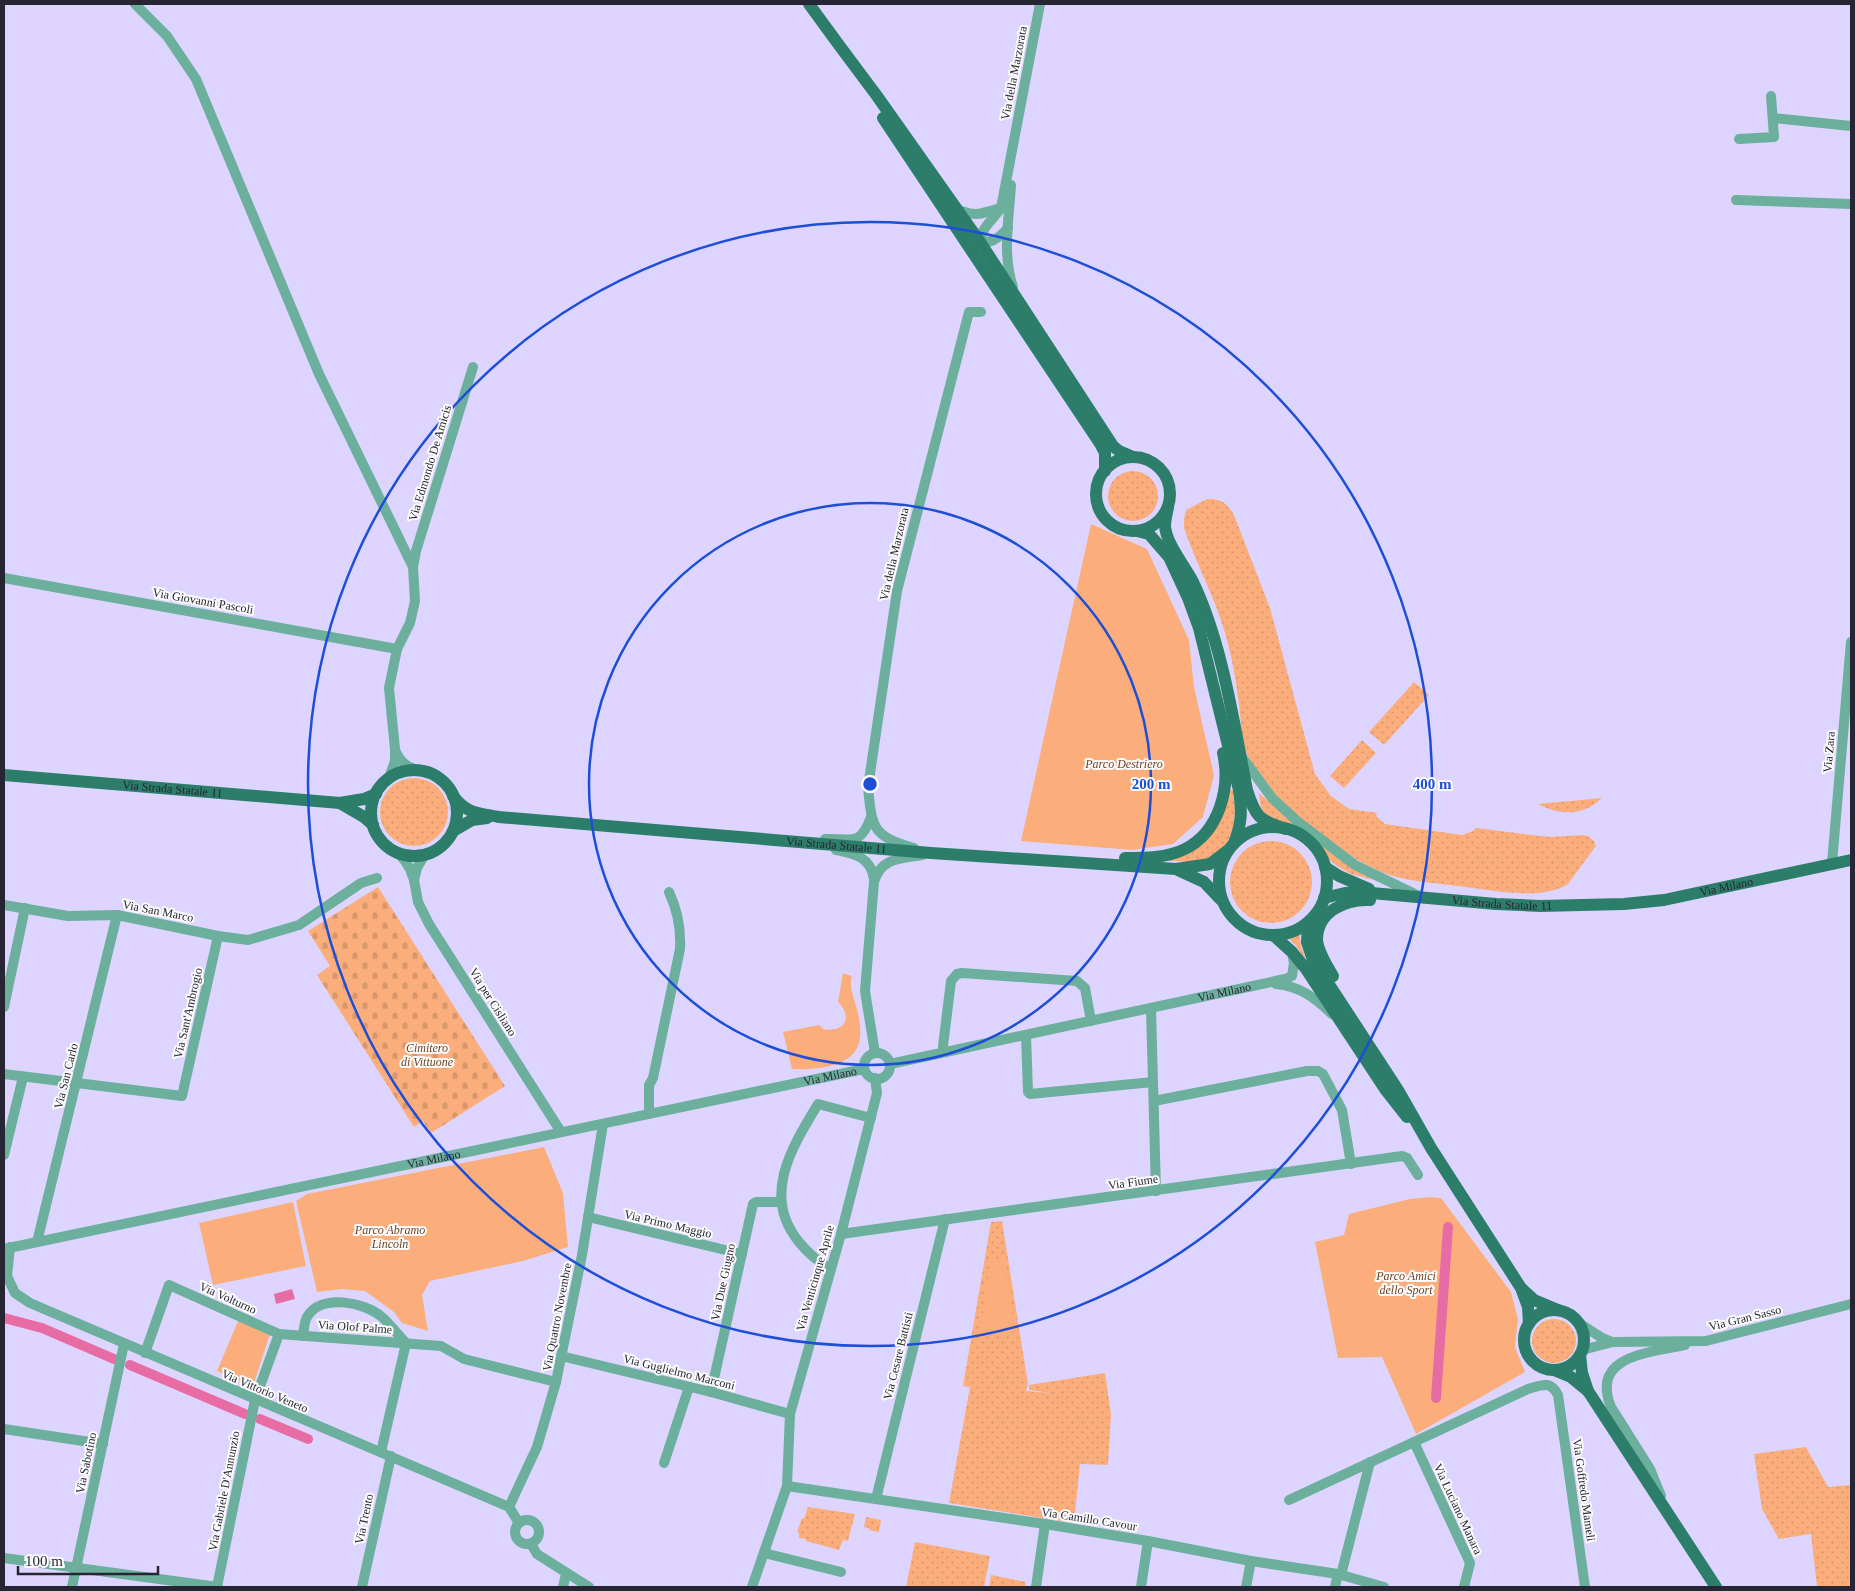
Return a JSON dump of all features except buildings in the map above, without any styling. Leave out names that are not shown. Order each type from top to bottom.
[{"type":"main road","points":[[810,4],[922,177],[1101,445],[1105,453],[1105,471]]},
{"type":"main road","points":[[836,42],[878,96],[980,242],[1113,446],[1118,451],[1149,461],[1163,472],[1170,489],[1165,526],[1169,538],[1204,606],[1217,651],[1253,810],[1267,823],[1300,834],[1320,854],[1325,867],[1327,883],[1324,898],[1318,912],[1298,929],[1286,934],[1257,933],[1242,926],[1230,915],[1222,900],[1218,883],[1220,865],[1239,830],[1242,814],[1239,790],[1204,647],[1188,598],[1169,557],[1149,534],[1128,531],[1112,525],[1100,512],[1096,495],[1100,478],[1105,471],[1117,461],[1133,457]]},
{"type":"main road","points":[[1137,531],[1153,526],[1160,521],[1168,507]]},
{"type":"main road","points":[[1087,864],[1113,858],[1146,858],[1167,855],[1185,849],[1199,839],[1219,812],[1224,792],[1225,763],[1206,681],[1204,647]]},
{"type":"main road","points":[[373,825],[371,815],[376,794],[389,778],[398,773],[420,771]]},
{"type":"main road","name":"Via Strada Statale 11","points":[[420,771],[434,775],[445,784],[462,806],[471,811],[499,817],[930,853],[1176,869],[1210,864],[1231,847]]},
{"type":"main road","name":"Via Strada Statale 11","points":[[4,775],[340,803],[364,799],[376,794]]},
{"type":"main road","points":[[453,796],[456,807],[456,820],[453,831]]},
{"type":"main road","name":"Via Strada Statale 11","points":[[340,803],[364,816],[373,825],[378,836],[386,846],[397,852]]},
{"type":"main road","name":"Via Strada Statale 11","points":[[425,854],[441,846],[453,831],[472,820],[499,817]]},
{"type":"main road","points":[[1231,847],[1240,838],[1254,830],[1270,827],[1286,828]]},
{"type":"main road","points":[[397,852],[411,856],[425,854]]},
{"type":"main road","points":[[1832,864],[1851,860]]},
{"type":"main road","name":"Via Milano","points":[[1619,904],[1664,900],[1832,864]]},
{"type":"main road","name":"Via Strada Statale 11","points":[[1325,867],[1352,882],[1384,893]]},
{"type":"main road","name":"Via Strada Statale 11","points":[[1176,869],[1204,882],[1222,900]]},
{"type":"main road","name":"Via Strada Statale 11","points":[[1324,898],[1345,893],[1384,893],[1445,900],[1540,906],[1619,904]]},
{"type":"main road","points":[[1346,1021],[1338,987],[1324,960],[1317,941],[1322,921],[1338,906],[1349,901],[1445,900]]},
{"type":"main road","points":[[1308,922],[1307,942],[1309,952],[1384,1088],[1432,1148],[1521,1288],[1528,1307],[1529,1324],[1526,1332],[1526,1350],[1537,1364],[1571,1378],[1588,1392]]},
{"type":"main road","points":[[1273,935],[1292,952],[1346,1021]]},
{"type":"main road","points":[[1521,1288],[1534,1300],[1573,1317],[1579,1323],[1583,1331],[1584,1341],[1581,1353],[1582,1373],[1588,1392],[1716,1587]]},
{"type":"main road","points":[[1529,1324],[1542,1313],[1558,1310]]},
{"type":"main road","points":[[1554,1370],[1569,1366],[1581,1353]]},
{"type":"street","points":[[135,4],[167,36],[196,79],[319,374],[413,567],[415,601],[410,623],[397,649],[389,688],[395,749],[395,761],[389,778]]},
{"type":"street","name":"Via della Marzorata","points":[[1014,146],[1040,4]]},
{"type":"street","points":[[1739,139],[1774,137],[1771,96]]},
{"type":"street","points":[[1772,118],[1851,126]]},
{"type":"street","points":[[1014,146],[1001,208],[993,220],[981,232],[980,254],[1020,316],[1024,330]]},
{"type":"street","points":[[1014,146],[1008,228],[1008,258],[1010,276],[1018,300]]},
{"type":"street","points":[[922,177],[934,187],[971,240],[988,243],[996,240],[1008,228]]},
{"type":"street","points":[[1736,200],[1851,204]]},
{"type":"street","points":[[956,208],[974,215],[1001,208]]},
{"type":"street","name":"Via della Marzorata","points":[[871,818],[868,787],[896,591],[969,312],[981,312]]},
{"type":"street","name":"Via Edmondo De Amicis","points":[[413,567],[416,551],[473,367]]},
{"type":"street","name":"Via Giovanni Pascoli","points":[[4,578],[397,649]]},
{"type":"street","name":"Via Zara","points":[[1832,864],[1851,642]]},
{"type":"street","points":[[395,749],[405,766],[420,771]]},
{"type":"street","points":[[1240,756],[1272,798],[1297,821],[1356,865],[1422,897]]},
{"type":"street","points":[[790,841],[855,839],[862,836],[871,818]]},
{"type":"street","points":[[871,818],[885,838],[930,853]]},
{"type":"street","points":[[790,841],[848,852],[868,862],[873,869],[874,882],[865,991],[875,1053],[885,1055],[890,1064]]},
{"type":"street","name":"Via per Cisliano","points":[[397,852],[406,861],[414,880],[418,902],[429,924],[561,1132]]},
{"type":"street","points":[[874,882],[877,872],[884,864],[930,853]]},
{"type":"street","points":[[414,880],[417,868],[425,854]]},
{"type":"street","name":"Via San Marco","points":[[4,905],[68,916],[117,915],[218,936],[248,940],[299,925],[355,887],[378,878]]},
{"type":"street","points":[[648,1114],[649,1086],[653,1078],[680,949],[674,902],[669,892]]},
{"type":"street","points":[[4,1007],[25,908]]},
{"type":"street","name":"Via San Carlo","points":[[37,1242],[117,915]]},
{"type":"street","name":"Via Sant'Ambrogio","points":[[77,1084],[182,1096],[218,936]]},
{"type":"street","points":[[1267,984],[1292,976],[1294,963],[1292,952]]},
{"type":"street","points":[[944,1052],[943,1046],[951,981],[957,974],[1078,981],[1085,988],[1091,1022]]},
{"type":"street","points":[[1267,984],[1287,985],[1303,991],[1346,1021]]},
{"type":"street","name":"Via Milano","points":[[875,1053],[866,1058],[864,1069],[867,1074],[881,1078],[886,1074],[890,1064],[1267,984]]},
{"type":"street","points":[[1151,1009],[1156,1191]]},
{"type":"street","points":[[1026,1035],[1028,1092],[1030,1094],[1153,1082]]},
{"type":"street","name":"Via Milano","points":[[7,1248],[864,1069]]},
{"type":"street","points":[[1154,1100],[1307,1071],[1318,1072],[1323,1074],[1327,1080],[1342,1110],[1351,1164]]},
{"type":"street","points":[[4,1074],[77,1084]]},
{"type":"street","points":[[4,1156],[23,1076]]},
{"type":"street","name":"Via Venticinque Aprile","points":[[752,1587],[787,1486],[790,1414],[841,1234],[871,1118],[877,1093],[876,1078]]},
{"type":"street","points":[[831,1268],[815,1259],[788,1227],[782,1214],[780,1202],[781,1186],[792,1151],[818,1104],[871,1118]]},
{"type":"street","name":"Via Quattro Novembre","points":[[509,1507],[537,1447],[556,1382],[588,1217],[603,1124]]},
{"type":"street","name":"Via Fiume","points":[[841,1234],[1402,1156],[1407,1158],[1418,1175]]},
{"type":"street","name":"Via Due Giugno","points":[[711,1392],[753,1204],[756,1202],[780,1202]]},
{"type":"street","name":"Via Primo Maggio","points":[[588,1217],[742,1254]]},
{"type":"street","name":"Via Cesare Battisti","points":[[876,1499],[945,1219]]},
{"type":"street","name":"Via Vittorio Veneto","points":[[7,1248],[5,1272],[16,1293],[30,1303],[509,1507]]},
{"type":"street","name":"Via Volturno","points":[[145,1353],[169,1285],[279,1334]]},
{"type":"street","name":"Via Olof Palme","points":[[303,1336],[306,1318],[315,1307],[334,1302],[351,1303],[367,1308],[381,1317],[406,1343]]},
{"type":"street","name":"Via Gran Sasso","points":[[1581,1353],[1613,1342],[1706,1341],[1851,1304]]},
{"type":"street","name":"Via Gran Sasso","points":[[1579,1323],[1602,1338],[1613,1342]]},
{"type":"street","points":[[255,1400],[279,1334]]},
{"type":"street","name":"Via Olof Palme","points":[[279,1334],[441,1346],[464,1359],[556,1382]]},
{"type":"street","points":[[1668,1513],[1650,1470],[1611,1407],[1607,1396],[1608,1379],[1618,1363],[1632,1357],[1706,1341]]},
{"type":"street","points":[[381,1452],[406,1343]]},
{"type":"street","name":"Via Sabotino","points":[[72,1587],[124,1344]]},
{"type":"street","name":"Via Guglielmo Marconi","points":[[562,1356],[711,1392],[790,1414]]},
{"type":"street","name":"Via Goffredo Mameli","points":[[1414,1442],[1528,1389],[1542,1385],[1550,1385],[1554,1388],[1558,1395],[1586,1587]]},
{"type":"street","points":[[664,1463],[689,1387]]},
{"type":"street","name":"Via Gabriele D'Annunzio","points":[[218,1587],[255,1400]]},
{"type":"street","points":[[4,1429],[102,1444]]},
{"type":"street","points":[[1289,1500],[1414,1442]]},
{"type":"street","name":"Via Luciano Manara","points":[[1414,1442],[1470,1563],[1464,1587]]},
{"type":"street","name":"Via Trento","points":[[362,1587],[391,1456]]},
{"type":"street","points":[[1335,1587],[1370,1462]]},
{"type":"street","name":"Via Camillo Cavour","points":[[787,1486],[1148,1541],[1251,1561],[1339,1575],[1384,1587]]},
{"type":"street","points":[[509,1507],[518,1523],[515,1531],[516,1539],[523,1544],[531,1544],[538,1538],[538,1527],[529,1520],[518,1523]]},
{"type":"street","points":[[1036,1587],[1045,1524]]},
{"type":"street","points":[[1141,1587],[1148,1541]]},
{"type":"street","points":[[531,1544],[537,1554],[589,1587]]},
{"type":"street","points":[[764,1553],[841,1572]]},
{"type":"street","points":[[4,1558],[218,1587]]},
{"type":"street","points":[[1246,1587],[1251,1561]]},
{"type":"street","points":[[563,1587],[566,1574]]},
{"type":"green space","points":[[1133,471],[1142,473],[1153,482],[1158,496],[1156,505],[1147,516],[1133,521],[1124,519],[1113,510],[1108,496],[1110,487],[1119,476]]},
{"type":"green space","points":[[1207,499],[1216,499],[1223,502],[1234,515],[1270,608],[1315,774],[1331,796],[1349,809],[1377,813],[1376,816],[1385,824],[1462,835],[1476,828],[1549,837],[1588,836],[1594,841],[1596,846],[1568,884],[1543,892],[1514,893],[1417,881],[1393,876],[1374,869],[1331,843],[1288,808],[1270,789],[1256,770],[1244,746],[1232,660],[1221,620],[1184,528],[1186,510]]},
{"type":"green space","name":"Parco Destriero","points":[[1091,524],[1147,549],[1189,640],[1194,687],[1214,775],[1203,817],[1173,844],[1132,850],[1021,841]]},
{"type":"green space","points":[[1414,682],[1429,695],[1384,745],[1369,732]]},
{"type":"green space","points":[[1362,740],[1376,753],[1344,788],[1330,776]]},
{"type":"green space","points":[[414,778],[427,781],[438,788],[445,799],[448,812],[445,825],[438,836],[427,843],[414,846],[401,843],[390,836],[383,825],[380,812],[383,799],[390,788],[401,781]]},
{"type":"green space","points":[[1234,790],[1235,811],[1232,831],[1222,849],[1204,860],[1191,862],[1169,861],[1169,859],[1192,850],[1229,791]]},
{"type":"green space","points":[[1259,793],[1295,824],[1382,882],[1351,874],[1326,857],[1306,835],[1267,817],[1261,809]]},
{"type":"green space","points":[[1602,798],[1587,808],[1572,812],[1555,811],[1538,804]]},
{"type":"green space","points":[[1271,841],[1287,844],[1300,853],[1309,866],[1312,882],[1309,898],[1300,911],[1287,920],[1271,923],[1255,920],[1242,911],[1233,898],[1230,882],[1233,866],[1242,853],[1255,844]]},
{"type":"green space","name":"Cimitero di Vittuone","points":[[378,887],[505,1086],[431,1133],[423,1121],[414,1127],[317,975],[330,966],[308,931]]},
{"type":"green space","points":[[1299,931],[1301,946],[1307,963],[1287,936]]},
{"type":"green space","points":[[843,973],[852,976],[852,990],[860,1026],[860,1038],[857,1048],[851,1056],[834,1065],[823,1068],[792,1069],[783,1032],[819,1025],[823,1029],[830,1030],[841,1026],[846,1019],[843,1008],[838,1002]]},
{"type":"green space","name":"Parco Abramo Lincoln","points":[[544,1147],[563,1193],[568,1247],[523,1261],[430,1281],[422,1295],[428,1331],[402,1323],[394,1312],[365,1291],[342,1289],[317,1292],[296,1201],[307,1194]]},
{"type":"green space","name":"Parco Amici dello Sport","points":[[1441,1198],[1511,1292],[1518,1319],[1515,1347],[1525,1372],[1416,1434],[1382,1357],[1338,1358],[1315,1242],[1344,1235],[1349,1214],[1410,1199]]},
{"type":"green space","points":[[293,1202],[306,1266],[213,1285],[199,1223]]},
{"type":"green space","points":[[1002,1221],[1028,1384],[1026,1391],[1051,1393],[1029,1390],[1029,1385],[1105,1373],[1111,1414],[1108,1465],[1080,1464],[1074,1523],[949,1503],[970,1387],[963,1386],[991,1222]]},
{"type":"green space","points":[[1005,1259],[1015,1332],[980,1337],[990,1262]]},
{"type":"green space","points":[[1558,1319],[1570,1325],[1575,1332],[1575,1350],[1570,1357],[1563,1362],[1550,1363],[1542,1360],[1535,1353],[1532,1337],[1535,1329],[1542,1322]]},
{"type":"green space","points":[[238,1321],[270,1334],[253,1386],[217,1371]]},
{"type":"green space","points":[[1806,1447],[1828,1487],[1851,1485],[1851,1587],[1817,1587],[1811,1534],[1779,1539],[1762,1509],[1754,1454]]},
{"type":"green space","points":[[808,1507],[855,1514],[848,1541],[843,1540],[839,1550],[799,1538],[799,1533],[797,1532]]},
{"type":"green space","points":[[866,1517],[881,1520],[879,1532],[864,1527]]},
{"type":"green space","points":[[915,1542],[990,1556],[984,1587],[906,1587]]},
{"type":"green space","points":[[991,1575],[1026,1582],[1025,1587],[989,1587]]},
{"type":"shaded area","points":[[292,1289],[295,1299],[276,1304],[274,1294]]},
{"type":"waterway","points":[[1436,1398],[1448,1227]]},
{"type":"waterway","points":[[4,1318],[42,1328],[114,1359]]},
{"type":"waterway","points":[[130,1365],[245,1414]]},
{"type":"waterway","points":[[260,1419],[308,1439]]}]
